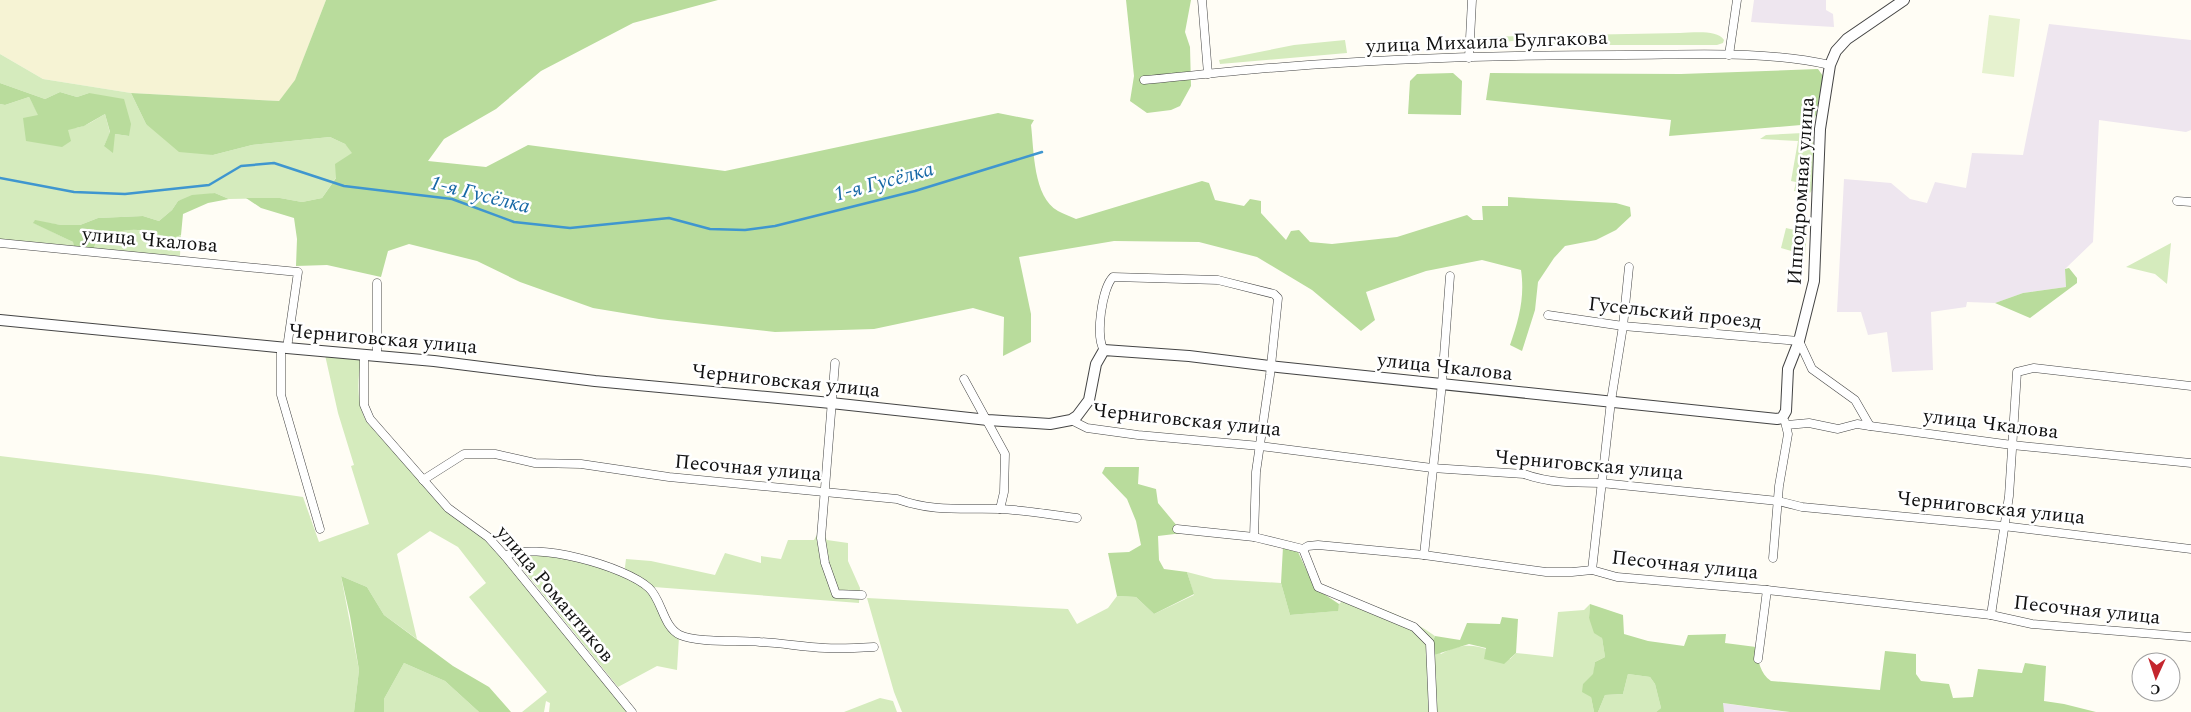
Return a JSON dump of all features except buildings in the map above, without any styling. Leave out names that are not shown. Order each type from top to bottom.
[{"type":"street","points":[[1202,0],[1208,74]]},
{"type":"street","points":[[1470,58],[1472,0]]},
{"type":"street","points":[[1729,55],[1737,0]]},
{"type":"street","name":"Ипподромная улица","points":[[1785,421],[1788,369],[1799,341],[1814,281],[1818,224],[1820,129],[1830,65],[1836,52],[1847,39],[1904,0]]},
{"type":"street","name":"улица Михаила Булгакова","points":[[1144,80],[1341,63],[1544,55],[1729,55],[1781,58],[1830,65]]},
{"type":"street","points":[[2177,201],[2191,202]]},
{"type":"street","name":"улица Чкалова","points":[[0,243],[298,272],[284,348]]},
{"type":"street","points":[[1592,570],[1611,401],[1623,326],[1629,268]]},
{"type":"street","points":[[1424,555],[1442,383],[1450,276]]},
{"type":"street","points":[[1071,420],[1077,416],[1089,400],[1096,364],[1104,350],[1100,344],[1101,312],[1108,282],[1113,277],[1218,280],[1274,294],[1278,298],[1256,472],[1254,537]]},
{"type":"street","points":[[378,284],[378,356]]},
{"type":"street","name":"Гусельский проезд","points":[[1548,315],[1623,326],[1799,341]]},
{"type":"street","name":"Черниговская улица","points":[[0,320],[468,364],[594,381],[988,420],[1050,424],[1071,420],[1087,428],[1121,433],[1260,446],[1432,468],[1524,474],[1532,478],[1587,484],[1601,483],[1778,501],[1802,507],[2004,526],[2191,549]]},
{"type":"street","points":[[1799,341],[1812,369],[1855,400],[1870,426]]},
{"type":"street","points":[[284,348],[281,394],[320,529]]},
{"type":"street","name":"улица Чкалова","points":[[1104,350],[1189,356],[1611,401],[1809,423],[1838,429],[1856,424],[2012,445],[2191,463]]},
{"type":"street","name":"улица Романтиков","points":[[364,355],[364,405],[370,419],[448,508],[488,537],[505,556],[632,712]]},
{"type":"street","points":[[835,363],[821,538],[825,563],[836,594],[862,595]]},
{"type":"street","points":[[1992,615],[2009,496],[2017,372],[2034,368],[2191,386]]},
{"type":"street","points":[[964,379],[1005,454],[1004,492],[1000,509]]},
{"type":"street","points":[[1773,558],[1778,501],[1786,447],[1785,421]]},
{"type":"street","name":"Песочная улица","points":[[424,480],[464,454],[495,454],[535,463],[581,464],[669,477],[897,499],[917,506],[967,510],[1000,509],[1077,518]]},
{"type":"street","name":"Песочная улица","points":[[1177,529],[1254,537],[1303,549],[1308,546],[1318,545],[1424,555],[1546,572],[1592,570],[1617,577],[1767,590],[1992,615],[2032,624],[2191,637]]},
{"type":"street","points":[[1303,549],[1318,587],[1414,627],[1430,643],[1433,712]]},
{"type":"street","points":[[505,556],[514,552],[569,556],[610,566],[632,576],[650,589],[673,630],[680,636],[698,639],[826,648],[874,647]]},
{"type":"street","points":[[1758,659],[1767,590]]},
{"type":"shaded area","points":[[0,0],[326,0],[295,81],[279,101],[131,93],[43,79],[0,54]]},
{"type":"shaded area","points":[[1754,0],[1826,0],[1826,10],[1833,14],[1834,27],[1751,22]]},
{"type":"shaded area","points":[[2049,24],[2191,40],[2191,130],[2186,132],[2099,120],[2093,242],[2065,269],[2066,287],[2023,293],[1995,303],[1967,302],[1966,307],[1931,312],[1933,370],[1892,372],[1887,332],[1868,335],[1861,312],[1837,312],[1844,179],[1891,183],[1910,199],[1927,203],[1935,182],[1966,188],[1972,153],[2023,155]]},
{"type":"shaded area","points":[[1722,703],[1779,711],[1790,712],[1724,712]]},
{"type":"green space","points":[[326,0],[718,0],[633,23],[541,71],[496,109],[444,139],[428,161],[486,167],[528,145],[725,171],[998,113],[1034,120],[1031,125],[1034,160],[1039,184],[1050,204],[1058,211],[1076,219],[1202,181],[1209,183],[1215,200],[1244,206],[1250,199],[1261,201],[1261,213],[1286,240],[1291,231],[1299,230],[1310,242],[1332,244],[1397,237],[1467,215],[1473,220],[1483,220],[1482,206],[1508,206],[1508,197],[1616,203],[1630,207],[1631,216],[1616,230],[1596,240],[1565,246],[1554,258],[1538,282],[1535,310],[1522,351],[1510,345],[1520,308],[1521,270],[1482,260],[1426,271],[1366,292],[1375,320],[1361,331],[1312,290],[1257,257],[1199,242],[1114,241],[1019,257],[1031,314],[1031,342],[1003,356],[1004,317],[973,308],[874,329],[775,332],[659,319],[593,308],[520,282],[477,261],[409,244],[388,251],[381,277],[327,265],[296,266],[297,239],[294,218],[261,208],[246,198],[280,198],[302,202],[322,198],[336,178],[335,164],[352,153],[345,144],[330,137],[252,145],[213,155],[179,152],[146,124],[131,93],[279,101],[295,80]]},
{"type":"green space","points":[[1126,0],[1191,0],[1185,32],[1190,47],[1191,86],[1180,106],[1171,110],[1147,113],[1130,101],[1134,76]]},
{"type":"green space","points":[[1989,15],[2020,19],[2014,77],[1982,73]]},
{"type":"green space","points":[[1697,32],[1716,34],[1724,40],[1723,43],[1717,45],[1551,45],[1522,40],[1485,46],[1482,49],[1473,46],[1475,37]]},
{"type":"green space","points":[[1345,40],[1347,53],[1220,64],[1219,60],[1294,45]]},
{"type":"green space","points":[[0,54],[43,79],[131,93],[146,124],[213,155],[252,145],[330,137],[345,144],[353,153],[322,198],[302,202],[280,198],[229,199],[215,193],[178,201],[172,210],[159,221],[143,216],[98,218],[80,225],[61,225],[34,221],[34,223],[73,242],[74,248],[0,241],[0,104],[5,105],[29,97],[42,116],[69,128],[81,127],[105,114],[110,133],[104,146],[115,134],[129,136],[89,93],[77,97],[60,92],[45,99],[0,83]]},
{"type":"green space","points":[[1818,69],[1823,76],[1816,115],[1812,122],[1801,125],[1669,136],[1671,120],[1486,100],[1490,73],[1681,74]]},
{"type":"green space","points":[[1453,73],[1462,81],[1461,115],[1408,114],[1410,81],[1417,74]]},
{"type":"green space","points":[[0,83],[45,99],[60,92],[77,97],[89,93],[124,99],[131,124],[129,136],[115,134],[113,153],[104,146],[110,132],[105,114],[84,126],[68,130],[71,141],[62,147],[26,141],[23,118],[38,115],[29,97],[5,105],[0,104]]},
{"type":"green space","points":[[1803,133],[1811,135],[1813,138],[1815,185],[1810,193],[1794,191],[1796,182],[1791,181],[1798,141],[1760,139],[1766,135]]},
{"type":"green space","points":[[215,193],[229,199],[208,203],[183,214],[181,235],[171,239],[142,230],[125,230],[97,240],[93,250],[74,248],[73,242],[33,223],[35,220],[61,225],[80,225],[98,218],[143,216],[159,221],[172,210],[178,201],[192,195]]},
{"type":"green space","points":[[1786,228],[1807,233],[1805,255],[1781,248]]},
{"type":"green space","points":[[132,229],[159,234],[171,239],[181,235],[180,256],[93,250],[97,240],[118,230]]},
{"type":"green space","points":[[2171,243],[2167,284],[2155,274],[2126,267]]},
{"type":"green space","points":[[2069,268],[2077,278],[2077,283],[2030,318],[1995,303],[2023,293],[2066,287],[2065,269]]},
{"type":"green space","points":[[325,355],[360,359],[359,392],[361,407],[366,421],[446,510],[495,547],[627,712],[549,712],[550,703],[546,701],[544,712],[522,712],[547,692],[469,597],[486,583],[458,547],[430,531],[397,554],[417,639],[384,615],[367,587],[341,576],[359,670],[354,712],[0,712],[0,456],[156,475],[303,497],[319,542],[369,524],[351,466],[354,465],[338,413]]},
{"type":"green space","points":[[1105,467],[1139,467],[1138,484],[1156,489],[1158,503],[1183,533],[1158,536],[1159,560],[1164,569],[1187,572],[1194,594],[1154,614],[1136,597],[1117,596],[1108,553],[1129,552],[1141,545],[1136,521],[1127,499],[1102,473]]},
{"type":"green space","points":[[818,533],[823,533],[827,540],[848,543],[848,561],[860,588],[859,603],[654,587],[679,637],[677,670],[657,666],[618,687],[516,561],[520,555],[547,554],[573,559],[624,575],[626,559],[651,561],[715,575],[725,553],[761,563],[761,556],[781,559],[788,540],[814,540]]},
{"type":"green space","points":[[1283,547],[1298,552],[1315,588],[1339,604],[1338,611],[1290,615],[1281,583]]},
{"type":"green space","points":[[1187,572],[1214,579],[1281,583],[1290,615],[1337,611],[1339,604],[1347,597],[1393,613],[1425,629],[1435,636],[1432,643],[1441,654],[1459,647],[1476,646],[1510,659],[1516,653],[1553,657],[1558,612],[1584,610],[1590,604],[1589,618],[1602,638],[1605,657],[1595,662],[1591,697],[1594,712],[902,712],[894,692],[867,598],[1068,609],[1077,624],[1108,608],[1117,596],[1136,597],[1154,614],[1194,595]]},
{"type":"green space","points":[[341,576],[367,587],[384,615],[453,666],[489,687],[511,712],[479,712],[445,681],[404,663],[384,699],[384,712],[354,712],[359,670]]},
{"type":"green space","points":[[1590,604],[1623,615],[1624,634],[1648,641],[1684,646],[1688,635],[1726,634],[1725,643],[1756,647],[1762,671],[1771,681],[1880,690],[1885,651],[1916,654],[1916,674],[1921,681],[1949,684],[1953,698],[1973,697],[1978,669],[2022,673],[2025,663],[2046,666],[2044,701],[2096,712],[1790,712],[1723,703],[1724,712],[1656,712],[1661,708],[1655,684],[1650,677],[1628,674],[1623,694],[1605,695],[1598,712],[1594,712],[1591,697],[1582,692],[1583,684],[1593,674],[1595,662],[1605,657],[1602,638],[1594,633],[1589,618]]},
{"type":"green space","points":[[1502,617],[1518,619],[1516,653],[1504,664],[1484,659],[1486,648],[1469,644],[1434,655],[1432,643],[1435,636],[1460,640],[1467,623],[1500,624]]},
{"type":"green space","points":[[404,663],[445,681],[479,712],[384,712],[384,699]]},
{"type":"green space","points":[[1628,674],[1650,677],[1655,684],[1661,708],[1656,712],[1598,712],[1605,695],[1623,694]]},
{"type":"green space","points":[[880,698],[893,701],[897,712],[844,712]]},
{"type":"waterway","name":"1-я Гусёлка","points":[[0,178],[74,192],[125,194],[209,185],[241,166],[274,163],[344,186],[452,199],[514,222],[570,228],[669,218],[710,229],[745,230],[775,226],[915,191],[1042,152]]}]
